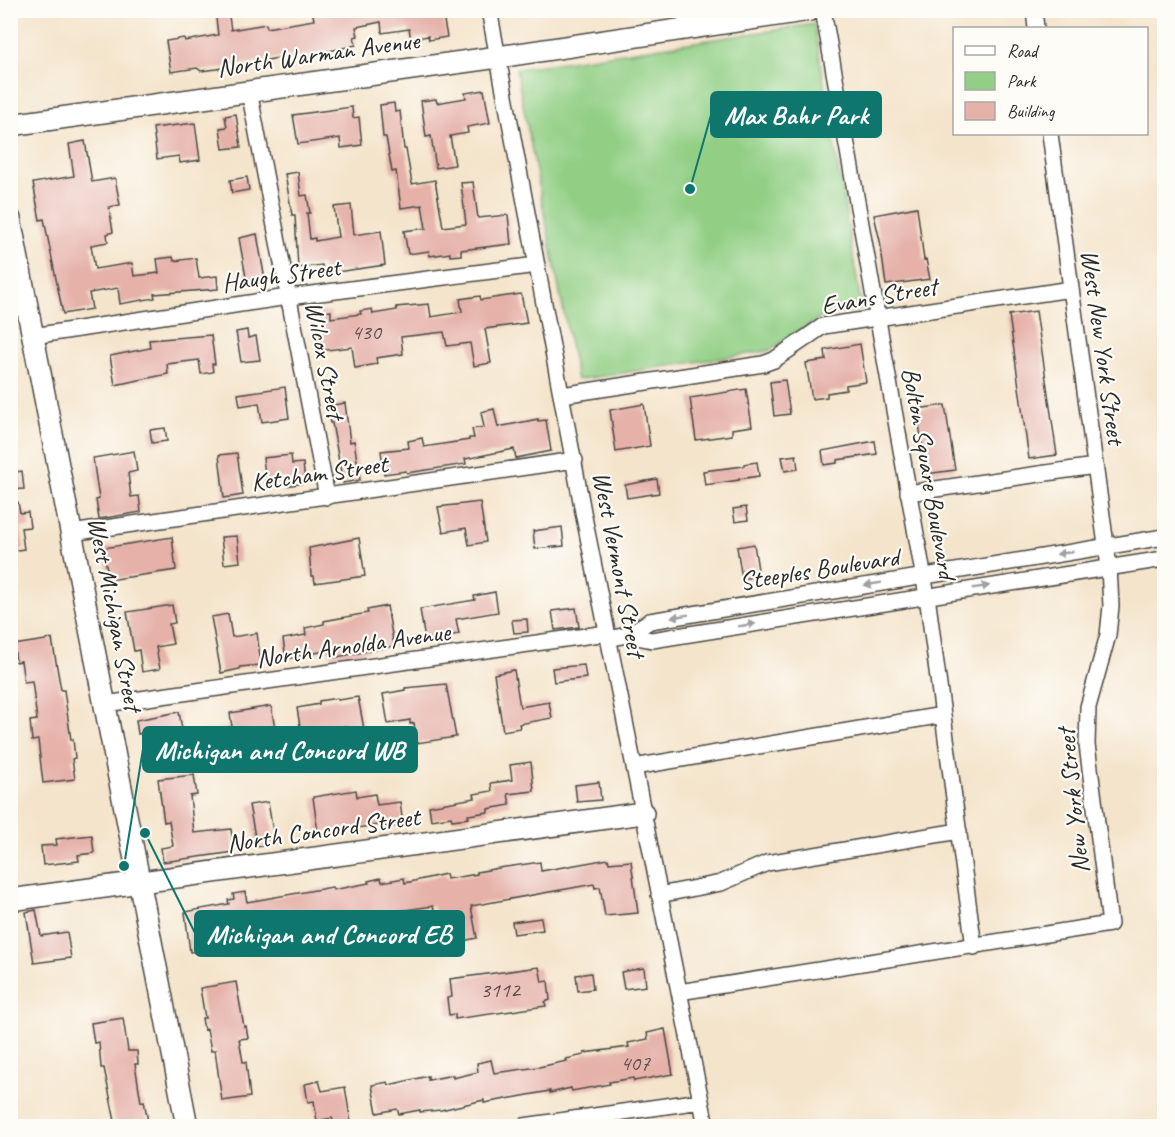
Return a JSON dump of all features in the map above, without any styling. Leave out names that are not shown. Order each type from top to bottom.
[{"type":"main road","name":"North Warman Avenue","points":[[10,124],[498,57],[810,10]]},
{"type":"main road","name":"West Michigan Street","points":[[10,219],[187,1126]]},
{"type":"main road","name":"North Concord Street","points":[[10,900],[643,813]]},
{"type":"street","name":"West Vermont Street","points":[[489,10],[608,636],[706,1126]]},
{"type":"street","name":"Bolton Square Boulevard","points":[[823,10],[927,596],[974,947]]},
{"type":"street","points":[[1034,10],[1036,27]]},
{"type":"street","name":"Wilcox Street","points":[[249,91],[327,496]]},
{"type":"street","name":"West New York Street","points":[[1050,135],[1109,567]]},
{"type":"street","name":"Haugh Street","points":[[33,336],[288,297],[537,264]]},
{"type":"street","name":"Evans Street","points":[[562,395],[763,364],[774,360],[823,326],[1071,289]]},
{"type":"street","name":"Ketcham Street","points":[[71,533],[574,460]]},
{"type":"street","points":[[908,493],[1095,466]]},
{"type":"street","name":"Steeples Boulevard","points":[[627,635],[650,621],[1164,537]]},
{"type":"street","name":"Steeples Boulevard","points":[[608,636],[627,635],[652,640],[1164,559]]},
{"type":"street","name":"New York Street","points":[[974,947],[1110,924],[1087,745],[1088,707],[1108,635],[1111,606],[1109,567]]},
{"type":"street","name":"North Arnolda Avenue","points":[[105,704],[608,636]]},
{"type":"street","points":[[634,766],[943,715]]},
{"type":"street","points":[[659,895],[722,883],[767,863],[959,831]]},
{"type":"street","points":[[679,992],[974,947]]},
{"type":"street","points":[[524,1126],[701,1101]]},
{"type":"green space","points":[[814,24],[862,309],[823,316],[768,351],[577,380],[516,69]]},
{"type":"building","points":[[215,10],[228,10],[231,30],[266,24],[267,28],[314,20],[312,10],[442,10],[447,37],[429,40],[428,36],[411,39],[409,29],[382,33],[381,22],[356,27],[358,36],[354,37],[356,45],[316,55],[296,58],[295,55],[201,71],[197,68],[171,72],[166,41],[184,38],[185,41],[218,35]]},
{"type":"building","points":[[484,90],[490,123],[467,127],[468,133],[450,136],[455,165],[436,168],[431,136],[426,137],[421,101],[436,99],[437,103],[466,98],[465,93]]},
{"type":"building","points":[[394,103],[395,112],[400,111],[404,149],[406,149],[412,184],[435,180],[443,227],[466,224],[461,183],[473,182],[478,218],[508,215],[511,244],[461,250],[461,255],[450,256],[450,253],[430,256],[429,251],[408,254],[404,231],[426,228],[422,205],[401,208],[396,171],[392,172],[386,137],[383,137],[380,105]]},
{"type":"building","points":[[352,107],[353,118],[359,117],[362,145],[341,148],[340,138],[298,144],[293,115]]},
{"type":"building","points":[[236,114],[241,147],[223,149],[220,128],[227,127],[225,116]]},
{"type":"building","points":[[195,123],[200,160],[180,163],[179,156],[157,159],[153,128]]},
{"type":"building","points":[[85,141],[92,182],[115,178],[120,205],[109,207],[113,232],[107,234],[108,242],[91,245],[95,269],[132,263],[134,276],[159,273],[157,259],[173,257],[174,261],[196,258],[199,278],[217,276],[218,289],[154,294],[155,298],[120,304],[118,288],[89,293],[92,309],[63,314],[44,219],[40,220],[33,183],[74,176],[69,144]]},
{"type":"building","points":[[298,172],[301,196],[307,195],[310,239],[315,238],[315,241],[338,237],[334,207],[351,205],[354,235],[381,231],[385,265],[323,274],[322,265],[298,268],[295,215],[292,215],[285,174]]},
{"type":"building","points":[[247,177],[249,190],[232,193],[230,180]]},
{"type":"building","points":[[917,207],[924,260],[926,259],[930,279],[886,285],[874,215]]},
{"type":"building","points":[[257,234],[265,280],[247,283],[239,238]]},
{"type":"building","points":[[521,294],[527,323],[485,329],[491,363],[474,366],[470,343],[447,346],[444,332],[401,337],[403,354],[376,358],[377,364],[355,368],[352,347],[319,351],[314,313],[331,311],[331,318],[361,314],[360,311],[372,309],[373,314],[397,310],[396,307],[429,304],[431,317],[462,312],[460,299],[480,296],[481,300]]},
{"type":"building","points":[[1036,311],[1057,455],[1029,459],[1009,315]]},
{"type":"building","points":[[247,330],[248,338],[256,336],[260,360],[241,362],[236,332]]},
{"type":"building","points":[[211,335],[215,364],[212,364],[213,372],[201,374],[199,360],[167,364],[168,374],[115,385],[110,356],[150,348],[149,340]]},
{"type":"building","points":[[860,344],[866,382],[846,385],[846,390],[827,393],[827,397],[812,399],[806,363],[826,360],[825,350]]},
{"type":"building","points":[[785,380],[790,414],[774,416],[770,382]]},
{"type":"building","points":[[285,387],[289,418],[262,422],[259,403],[240,406],[238,394]]},
{"type":"building","points":[[746,389],[752,426],[732,429],[732,435],[696,440],[690,398]]},
{"type":"building","points":[[345,403],[350,442],[354,441],[360,480],[343,483],[327,406]]},
{"type":"building","points":[[644,404],[650,446],[616,452],[610,410]]},
{"type":"building","points":[[945,405],[955,470],[926,474],[917,409]]},
{"type":"building","points":[[494,409],[498,427],[538,419],[538,421],[546,420],[551,451],[516,458],[514,449],[465,459],[466,464],[384,474],[381,451],[409,448],[408,441],[422,438],[424,447],[469,440],[469,438],[474,438],[472,429],[484,427],[481,412]]},
{"type":"building","points":[[165,428],[167,441],[152,443],[150,430]]},
{"type":"building","points":[[875,441],[877,454],[837,460],[837,463],[824,465],[822,451]]},
{"type":"building","points":[[134,451],[137,471],[128,473],[131,497],[139,496],[141,512],[99,519],[96,500],[99,499],[93,458]]},
{"type":"building","points":[[237,453],[243,495],[224,498],[219,455]]},
{"type":"building","points":[[291,455],[292,464],[303,463],[305,483],[287,486],[286,478],[266,481],[263,458]]},
{"type":"building","points":[[796,455],[798,469],[785,471],[782,457]]},
{"type":"building","points":[[757,462],[759,476],[705,485],[703,471],[744,466],[744,464]]},
{"type":"building","points":[[22,471],[24,489],[10,490],[10,473]]},
{"type":"building","points":[[657,479],[659,493],[627,498],[625,485]]},
{"type":"building","points":[[10,502],[18,502],[20,513],[28,512],[30,527],[21,528],[24,549],[10,551]]},
{"type":"building","points":[[480,502],[486,542],[469,545],[466,528],[443,532],[438,507]]},
{"type":"building","points":[[746,507],[748,520],[735,522],[733,509]]},
{"type":"building","points":[[562,527],[564,546],[535,549],[533,531]]},
{"type":"building","points":[[237,536],[240,562],[224,564],[221,537]]},
{"type":"building","points":[[172,537],[176,570],[109,580],[103,548]]},
{"type":"building","points":[[359,538],[365,576],[315,583],[314,576],[311,576],[309,548]]},
{"type":"building","points":[[754,544],[759,576],[742,579],[737,547]]},
{"type":"building","points":[[495,592],[498,612],[456,619],[459,634],[425,640],[420,609],[475,600],[474,596]]},
{"type":"building","points":[[172,605],[175,623],[169,624],[173,644],[156,647],[160,669],[142,672],[139,650],[134,651],[127,612]]},
{"type":"building","points":[[387,606],[394,646],[332,658],[329,650],[286,659],[283,639],[306,635],[305,628],[324,624],[324,621],[368,613],[367,610]]},
{"type":"building","points":[[576,608],[579,627],[555,630],[552,611]]},
{"type":"building","points":[[228,614],[232,637],[257,633],[261,665],[240,667],[240,669],[221,673],[211,617]]},
{"type":"building","points":[[527,619],[528,632],[514,633],[512,620]]},
{"type":"building","points":[[52,639],[61,690],[64,690],[71,740],[73,739],[75,758],[72,759],[75,779],[43,783],[38,740],[32,741],[30,721],[37,720],[32,681],[24,682],[21,661],[16,662],[14,645]]},
{"type":"building","points":[[584,665],[586,678],[554,682],[552,668]]},
{"type":"building","points":[[514,670],[520,707],[549,702],[552,718],[519,724],[520,728],[503,731],[494,674]]},
{"type":"building","points":[[446,684],[456,737],[417,743],[414,723],[410,724],[410,720],[388,724],[383,694],[405,690],[405,688]]},
{"type":"building","points":[[358,697],[364,729],[347,732],[346,726],[302,738],[297,708],[319,704],[319,701]]},
{"type":"building","points":[[271,706],[277,740],[236,748],[235,744],[153,759],[148,732],[138,734],[136,720],[179,712],[183,735],[232,727],[230,713]]},
{"type":"building","points":[[531,762],[534,791],[508,794],[510,805],[468,815],[469,818],[452,820],[451,817],[431,820],[429,806],[475,798],[474,794],[492,791],[491,783],[512,780],[510,765]]},
{"type":"building","points":[[194,775],[197,795],[190,796],[194,833],[231,829],[234,852],[163,862],[161,848],[173,846],[169,821],[164,822],[158,779]]},
{"type":"building","points":[[599,782],[601,800],[577,802],[575,785]]},
{"type":"building","points":[[356,790],[357,797],[375,794],[377,805],[400,802],[403,825],[386,827],[386,824],[318,833],[313,797]]},
{"type":"building","points":[[268,802],[275,844],[257,847],[249,805]]},
{"type":"building","points":[[92,835],[94,853],[78,855],[79,861],[43,865],[41,846],[57,845],[56,839]]},
{"type":"building","points":[[608,859],[609,863],[631,861],[638,913],[605,916],[600,887],[595,888],[594,884],[471,906],[477,938],[449,944],[443,912],[435,913],[433,906],[384,913],[385,919],[373,922],[372,919],[347,924],[346,921],[301,930],[298,923],[271,925],[270,917],[221,924],[224,948],[190,952],[185,912],[229,904],[228,900],[234,899],[233,894],[245,892],[247,902],[332,887],[333,890],[369,883],[368,881],[381,878],[382,882],[404,878],[405,883],[446,874],[447,879],[540,862],[541,871]]},
{"type":"building","points":[[36,910],[41,936],[67,932],[71,958],[34,963],[26,912]]},
{"type":"building","points":[[541,918],[543,930],[514,934],[512,922]]},
{"type":"building","points":[[539,967],[542,982],[548,981],[550,1000],[545,1002],[546,1006],[455,1019],[455,1014],[449,1015],[447,998],[452,997],[450,979]]},
{"type":"building","points":[[644,968],[646,986],[624,989],[621,972]]},
{"type":"building","points":[[591,973],[593,989],[578,991],[576,975]]},
{"type":"building","points":[[236,982],[248,1038],[239,1039],[243,1062],[246,1062],[250,1097],[222,1101],[215,1050],[211,1051],[207,1029],[204,1030],[202,1018],[205,1018],[200,988]]},
{"type":"building","points":[[123,1018],[128,1051],[137,1051],[138,1064],[135,1064],[141,1102],[144,1101],[148,1121],[116,1126],[104,1068],[101,1068],[99,1042],[94,1043],[91,1023]]},
{"type":"building","points":[[665,1029],[673,1074],[634,1081],[633,1078],[609,1082],[610,1084],[572,1091],[571,1088],[484,1103],[484,1100],[441,1110],[420,1112],[420,1110],[399,1114],[397,1109],[377,1113],[372,1085],[388,1082],[389,1085],[428,1076],[428,1080],[453,1075],[453,1078],[478,1072],[477,1063],[491,1060],[494,1073],[539,1067],[567,1061],[566,1059],[584,1055],[584,1053],[629,1047],[628,1043],[648,1039],[647,1033]]},
{"type":"building","points":[[319,1081],[322,1091],[345,1087],[351,1123],[335,1126],[332,1118],[317,1121],[314,1101],[308,1102],[305,1084]]},
{"type":"place","name":"Max Bahr Park","points":[[690,189]]},
{"type":"place","name":"Michigan and Concord EB","points":[[145,833]]},
{"type":"place","name":"Michigan and Concord WB","points":[[124,866]]}]
